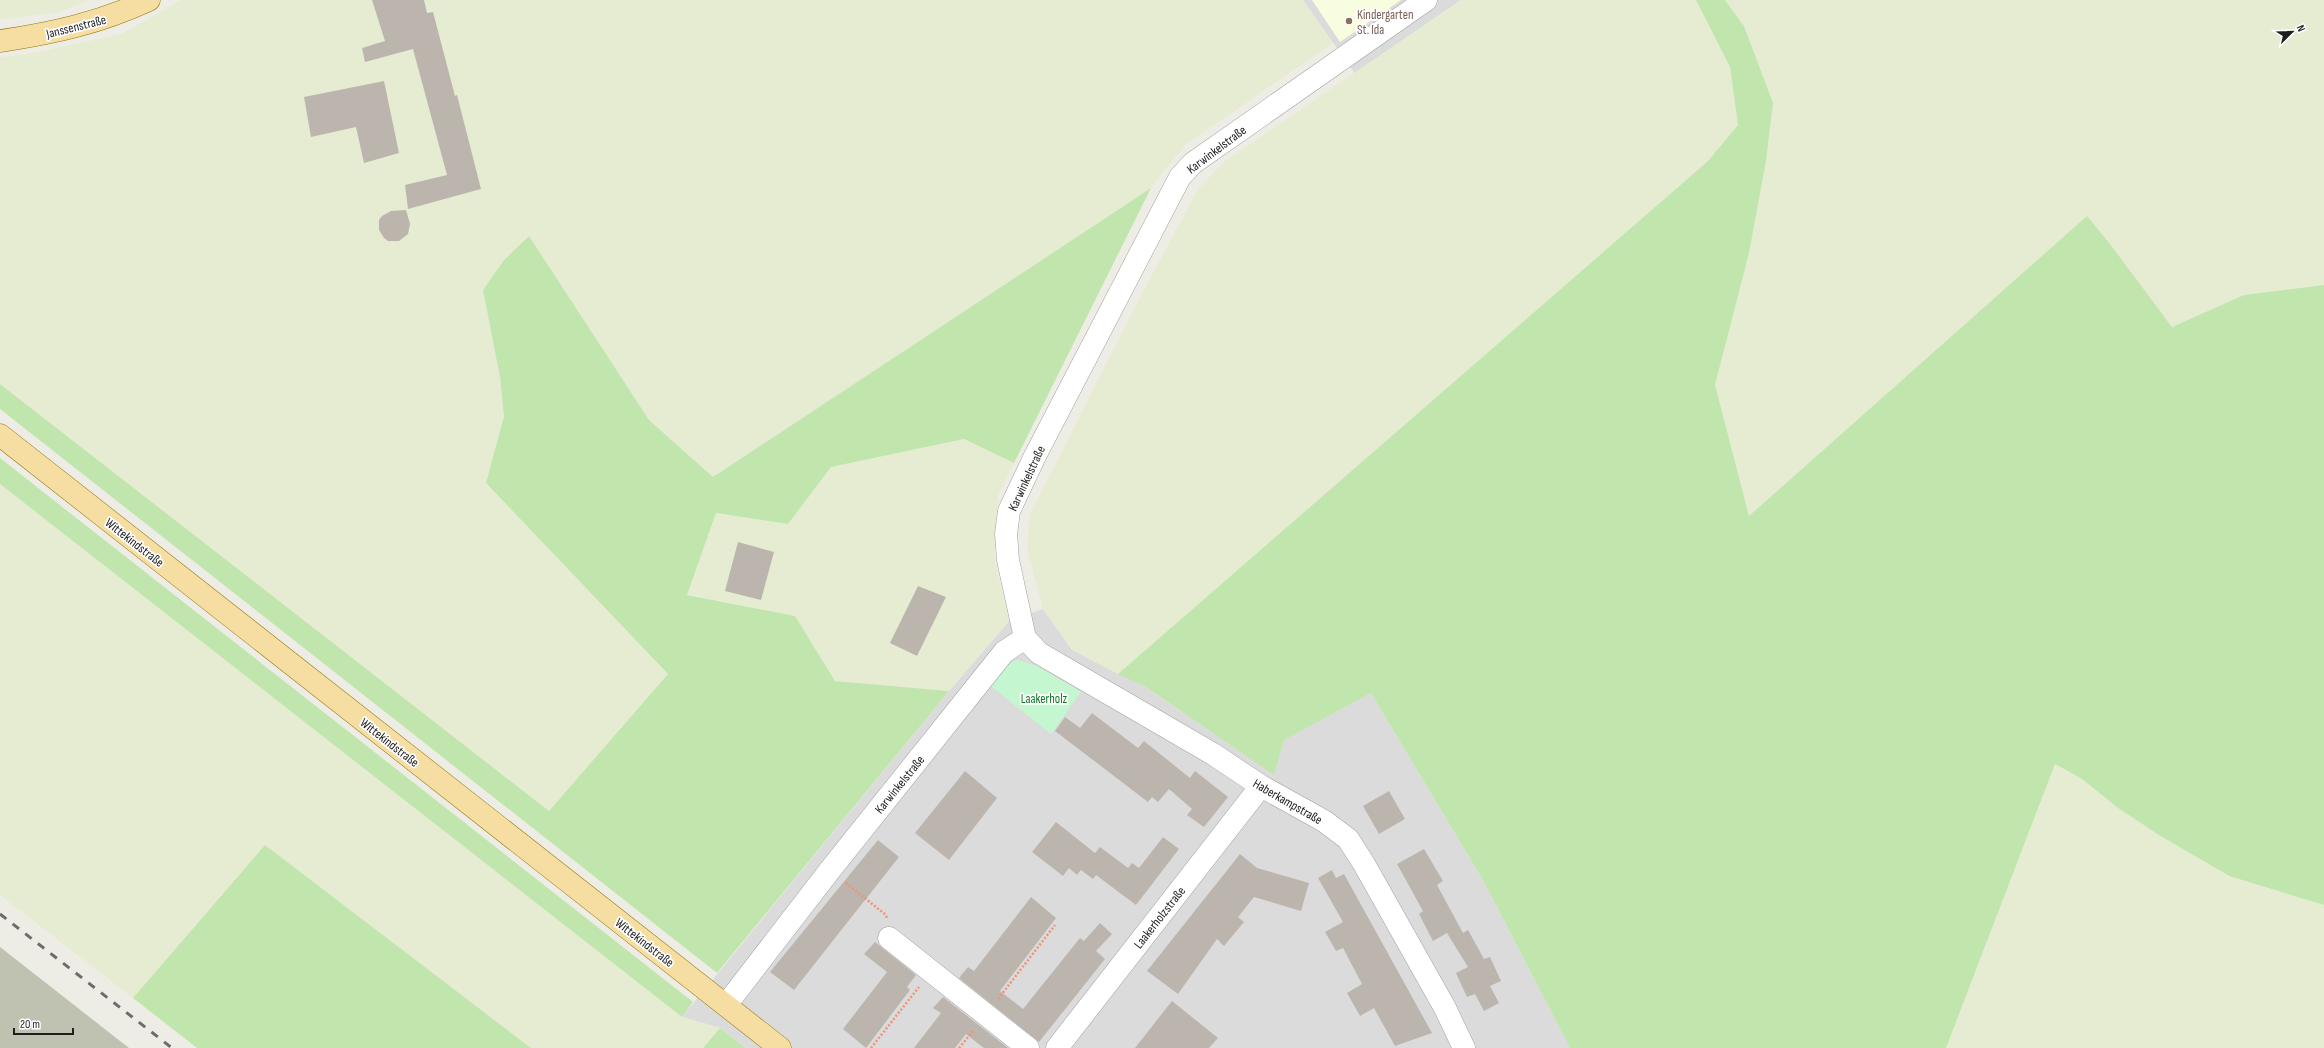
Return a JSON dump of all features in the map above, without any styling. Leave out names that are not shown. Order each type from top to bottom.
[{"type":"main road","name":"Janssenstraße","points":[[0,41],[56,32],[93,23],[149,0]]},
{"type":"main road","name":"Wittekindstraße","points":[[0,436],[780,1048]]},
{"type":"street","name":"Karwinkelstraße","points":[[726,1005],[830,870],[1004,652],[1025,638],[1008,560],[1006,534],[1009,512],[1035,456],[1180,177],[1197,160],[1426,0]]},
{"type":"street","name":"Haberkampstraße","points":[[1025,638],[1039,653],[1213,754],[1261,786],[1324,821],[1348,839],[1364,864],[1441,1001],[1464,1048]]},
{"type":"street","name":"Laakerholzstraße","points":[[1057,1048],[1261,786]]},
{"type":"street","points":[[889,938],[930,972],[1028,1048]]},
{"type":"path","points":[[830,870],[886,915],[889,938]]},
{"type":"path","points":[[959,1048],[1055,925]]},
{"type":"path","points":[[871,1048],[930,972]]},
{"type":"shaded area","points":[[0,0],[89,0],[59,12],[0,20]]},
{"type":"shaded area","points":[[181,0],[1303,0],[1333,43],[1185,145],[1151,188],[713,477],[649,420],[529,236],[483,290],[500,377],[504,416],[486,483],[668,674],[549,811],[0,384],[0,57],[28,54],[122,34]]},
{"type":"shaded area","points":[[1303,0],[1461,0],[1355,74]]},
{"type":"shaded area","name":"Kindergarten St. Ida","points":[[1312,0],[1401,0],[1340,42]]},
{"type":"shaded area","points":[[1461,0],[1696,0],[1730,67],[1738,125],[1708,161],[1118,674],[1072,650],[1043,609],[1027,548],[1030,514],[1145,288],[1199,188],[1225,161]]},
{"type":"shaded area","points":[[1725,0],[2324,0],[2324,285],[2244,295],[2172,327],[2110,244],[2087,217],[1749,516],[1715,385],[1749,253],[1766,161],[1773,103],[1744,26]]},
{"type":"shaded area","points":[[964,439],[1014,463],[998,496],[994,558],[1009,621],[949,691],[835,681],[795,616],[687,594],[716,513],[788,524],[831,467]]},
{"type":"shaded area","points":[[0,484],[682,1017],[720,1028],[703,1048],[531,1048],[265,845],[133,998],[0,895]]},
{"type":"shaded area","points":[[1043,609],[1072,650],[1146,687],[1273,774],[1283,740],[1371,693],[1484,882],[1570,1048],[745,1048],[720,1028],[682,1017],[949,691],[1009,621]]},
{"type":"shaded area","points":[[2055,764],[2082,779],[2118,808],[2159,835],[2228,876],[2324,905],[2324,1048],[1946,1048]]},
{"type":"shaded area","points":[[0,947],[129,1048],[0,1048]]},
{"type":"green space","points":[[1696,0],[1725,0],[1744,26],[1773,103],[1766,161],[1749,253],[1715,385],[1749,516],[2087,216],[2110,244],[2172,327],[2244,295],[2324,285],[2324,905],[2229,876],[2159,835],[2118,808],[2082,779],[2055,764],[1946,1048],[1570,1048],[1484,882],[1371,693],[1284,740],[1274,775],[1146,687],[1118,674],[1708,161],[1738,125],[1730,67]]},
{"type":"green space","points":[[1151,188],[1014,463],[964,439],[831,467],[788,524],[716,513],[687,595],[795,616],[835,681],[949,691],[717,973],[0,409],[0,384],[549,811],[668,674],[486,483],[504,416],[500,377],[483,290],[504,260],[529,236],[649,420],[713,477]]},
{"type":"green space","points":[[0,458],[693,1002],[682,1017],[0,484]]},
{"type":"green space","name":"Laakerholz","points":[[1018,660],[1037,666],[1081,692],[1051,734],[987,683],[1002,666]]},
{"type":"green space","points":[[265,845],[531,1048],[197,1048],[133,998]]},
{"type":"green space","points":[[720,1028],[745,1048],[703,1048]]},
{"type":"building","points":[[372,0],[424,0],[427,13],[433,12],[455,96],[457,95],[481,189],[408,209],[405,185],[447,175],[413,49],[365,62],[362,48],[385,41]]},
{"type":"building","points":[[384,81],[399,153],[364,163],[356,127],[311,137],[304,97]]},
{"type":"building","points":[[406,210],[410,224],[408,234],[399,241],[388,241],[379,230],[379,220],[382,216],[391,211]]},
{"type":"building","points":[[738,542],[774,552],[761,600],[725,591]]},
{"type":"building","points":[[918,586],[946,597],[917,656],[890,643]]},
{"type":"building","points":[[1092,713],[1138,748],[1144,741],[1190,778],[1195,771],[1228,797],[1204,827],[1187,815],[1192,809],[1169,789],[1158,802],[1152,797],[1148,802],[1055,731],[1065,717],[1080,728]]},
{"type":"building","points":[[965,771],[997,798],[949,860],[915,833]]},
{"type":"building","points":[[1389,791],[1405,819],[1379,834],[1363,806]]},
{"type":"building","points":[[1056,822],[1095,853],[1100,847],[1128,868],[1132,863],[1139,868],[1163,837],[1179,849],[1136,905],[1096,875],[1093,879],[1081,870],[1077,875],[1069,868],[1063,876],[1032,852]]},
{"type":"building","points":[[878,840],[899,857],[794,990],[770,972]]},
{"type":"building","points":[[1424,849],[1443,881],[1437,885],[1463,933],[1468,930],[1484,959],[1490,957],[1501,981],[1490,986],[1499,1003],[1484,1011],[1475,994],[1467,997],[1456,973],[1468,967],[1447,933],[1433,941],[1419,914],[1423,911],[1397,864]]},
{"type":"building","points":[[1240,854],[1257,868],[1309,883],[1301,911],[1254,897],[1238,917],[1244,922],[1224,946],[1217,939],[1178,994],[1147,971]]},
{"type":"building","points":[[1332,870],[1336,878],[1344,874],[1432,1033],[1395,1046],[1374,1008],[1360,1016],[1347,993],[1362,984],[1343,948],[1336,951],[1325,932],[1343,922],[1318,878]]},
{"type":"building","points":[[1031,897],[1056,918],[1000,991],[1023,1009],[1080,938],[1084,941],[1100,923],[1112,934],[1096,951],[1105,959],[1039,1042],[959,978],[968,967],[974,971]]},
{"type":"building","points":[[875,942],[916,975],[907,987],[910,990],[866,1048],[843,1029],[887,972],[864,954]]},
{"type":"building","points":[[943,997],[1008,1048],[984,1048],[966,1034],[955,1048],[914,1048],[941,1013],[933,1008]]},
{"type":"building","points":[[1172,1001],[1218,1038],[1209,1048],[1135,1048]]},
{"type":"railway","points":[[0,914],[172,1048]]},
{"type":"place","name":"Kindergarten St. Ida","points":[[1349,21]]}]
